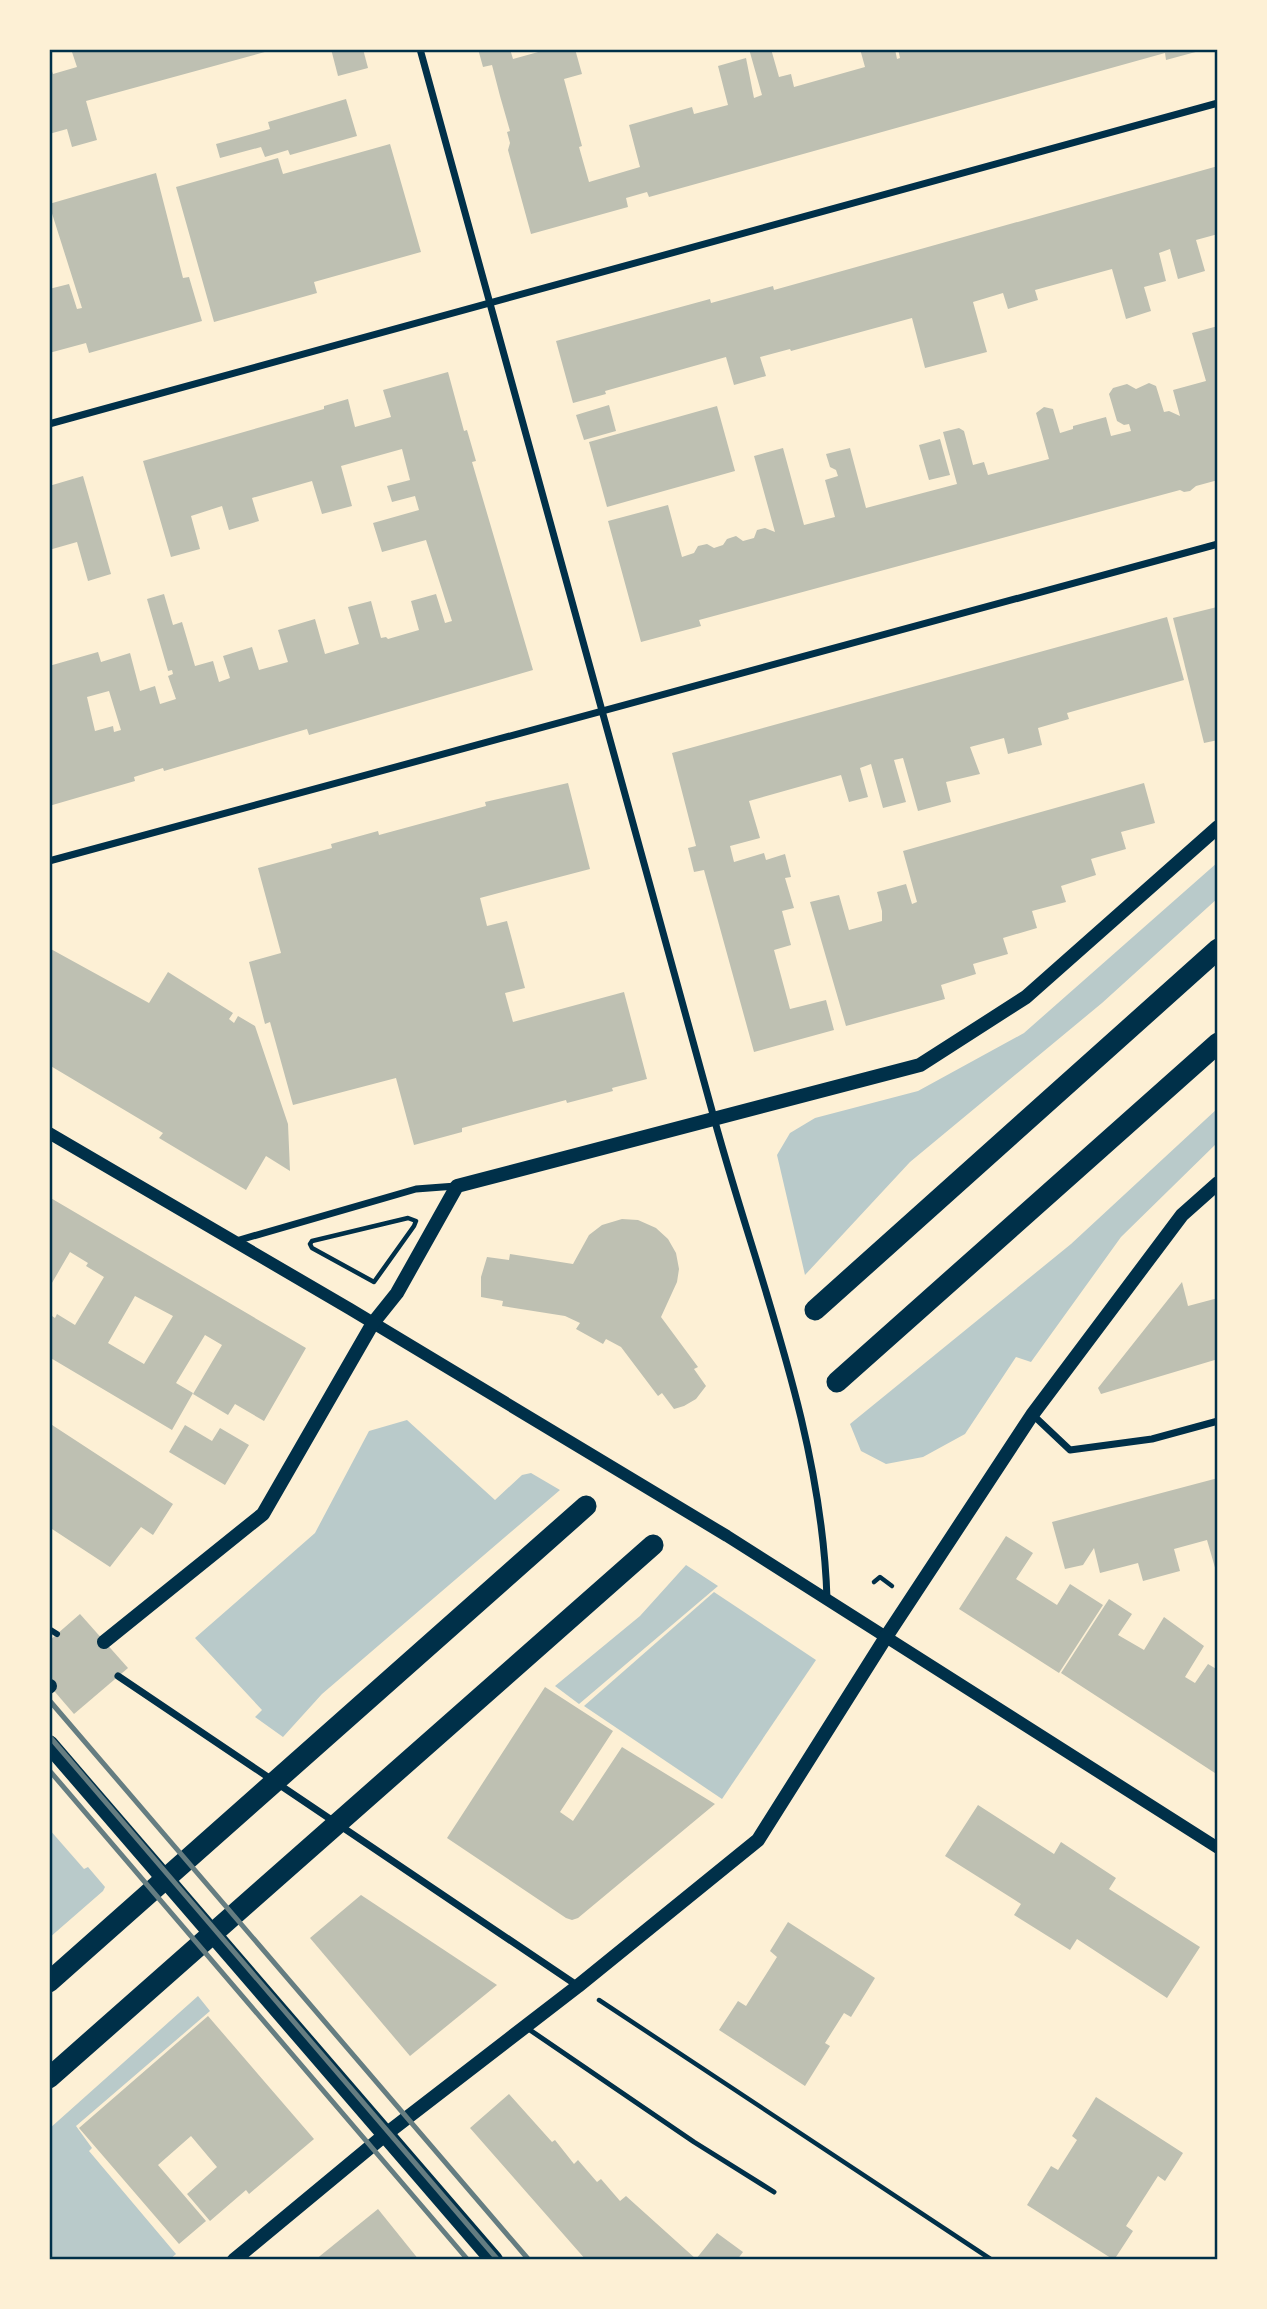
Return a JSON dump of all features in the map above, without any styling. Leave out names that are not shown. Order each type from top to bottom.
[{"type":"highway","points":[[815,1310],[1218,949]]},
{"type":"highway","points":[[837,1382],[1218,1043]]},
{"type":"highway","points":[[49,1982],[586,1506]]},
{"type":"highway","points":[[49,2078],[653,1545]]},
{"type":"main road","points":[[104,1642],[263,1514],[373,1323],[397,1293],[457,1186],[920,1065],[1026,997],[1218,827]]},
{"type":"main road","points":[[234,2260],[386,2134],[578,1986],[758,1840],[886,1637],[1032,1415],[1182,1214],[1218,1182]]},
{"type":"main road","points":[[49,1744],[494,2260]]},
{"type":"street","points":[[419,49],[715,1120],[813,1464],[826,1555],[828,1600]]},
{"type":"street","points":[[49,424],[1218,103]]},
{"type":"street","points":[[49,861],[1218,544]]},
{"type":"street","points":[[49,1133],[236,1241],[727,1536],[1218,1847]]},
{"type":"street","points":[[236,1241],[415,1189],[457,1186]]},
{"type":"street","points":[[1032,1415],[1070,1450],[1152,1439],[1218,1421]]},
{"type":"street","points":[[49,1629],[57,1634]]},
{"type":"street","points":[[118,1676],[578,1986]]},
{"type":"lane","points":[[525,2026],[694,2142],[774,2192]]},
{"type":"path","points":[[413,1218],[416,1221],[414,1226],[374,1282],[312,1248],[310,1242],[413,1218]]},
{"type":"path","points":[[874,1582],[880,1577],[892,1586]]},
{"type":"path","points":[[578,1986],[992,2260]]},
{"type":"shaded area","points":[[1218,862],[1218,898],[1102,1003],[910,1162],[805,1275],[777,1155],[790,1133],[815,1118],[918,1091],[1024,1033]]},
{"type":"shaded area","points":[[1218,1108],[1218,1142],[1121,1237],[1031,1362],[1016,1357],[965,1434],[923,1457],[886,1464],[861,1451],[850,1424],[1071,1244]]},
{"type":"shaded area","points":[[407,1420],[495,1500],[522,1475],[531,1473],[560,1490],[322,1694],[283,1737],[255,1717],[262,1710],[195,1638],[315,1533],[369,1431]]},
{"type":"shaded area","points":[[686,1565],[718,1586],[579,1704],[555,1686],[640,1616]]},
{"type":"shaded area","points":[[714,1592],[816,1660],[722,1799],[584,1706]]},
{"type":"shaded area","points":[[49,1829],[84,1869],[88,1867],[105,1887],[49,1938]]},
{"type":"shaded area","points":[[198,1996],[210,2011],[76,2126],[92,2148],[89,2151],[176,2254],[169,2260],[49,2260],[49,2129]]},
{"type":"building","points":[[71,49],[272,50],[86,101],[97,140],[72,147],[67,129],[49,134],[49,63],[53,74],[77,67]]},
{"type":"building","points":[[331,49],[363,49],[368,68],[338,76]]},
{"type":"building","points":[[478,49],[510,49],[513,59],[549,49],[575,49],[582,74],[564,79],[589,182],[640,167],[629,125],[692,107],[694,114],[728,105],[718,66],[746,58],[754,98],[762,95],[749,49],[771,49],[779,77],[791,74],[794,87],[865,67],[860,49],[895,49],[897,59],[900,58],[898,49],[1203,50],[1166,60],[1165,53],[649,197],[647,192],[626,198],[628,207],[531,234],[508,150],[510,143],[507,132],[510,131],[492,65],[483,67]]},
{"type":"building","points":[[346,99],[357,136],[290,155],[288,150],[265,157],[261,147],[220,158],[216,144],[270,129],[268,122]]},
{"type":"building","points":[[390,144],[421,252],[314,282],[317,293],[214,322],[176,187],[278,158],[283,174]]},
{"type":"building","points":[[1218,166],[1218,234],[1196,240],[1205,271],[1178,279],[1170,249],[1159,253],[1166,281],[1144,287],[1151,311],[1126,319],[1112,269],[1035,290],[1038,300],[1008,309],[1003,293],[973,302],[987,352],[925,368],[912,318],[760,357],[766,376],[734,385],[726,357],[605,391],[606,394],[573,403],[556,341],[710,299],[711,303],[773,286],[774,290]]},
{"type":"building","points":[[156,173],[183,278],[189,277],[202,321],[89,353],[86,343],[49,353],[49,289],[69,284],[77,309],[82,308],[49,204]]},
{"type":"building","points":[[1218,326],[1218,480],[1196,486],[1190,491],[1180,490],[699,620],[701,626],[641,642],[608,521],[668,505],[682,557],[694,553],[698,546],[707,544],[714,548],[736,536],[743,541],[754,538],[757,530],[765,528],[775,532],[754,456],[783,448],[804,525],[835,517],[825,480],[838,476],[836,470],[830,467],[826,454],[850,448],[866,508],[957,484],[943,432],[959,428],[964,431],[973,465],[984,462],[988,475],[1049,459],[1036,413],[1044,407],[1053,409],[1060,433],[1073,429],[1073,426],[1106,417],[1111,436],[1131,431],[1129,424],[1124,425],[1117,421],[1109,394],[1113,388],[1127,384],[1136,389],[1149,383],[1156,386],[1164,412],[1169,411],[1180,416],[1173,390],[1206,381],[1192,333]]},
{"type":"building","points":[[448,372],[464,431],[467,430],[476,461],[472,462],[533,670],[309,735],[307,729],[164,771],[163,768],[134,777],[135,781],[49,806],[49,666],[98,652],[101,662],[130,653],[140,691],[155,686],[160,704],[176,699],[168,676],[173,674],[172,670],[168,671],[147,599],[164,594],[173,625],[182,622],[195,666],[213,661],[219,682],[230,678],[223,656],[252,647],[259,670],[288,662],[278,630],[315,619],[325,654],[359,644],[348,607],[371,601],[381,638],[388,639],[419,630],[411,601],[436,594],[445,623],[452,621],[426,540],[382,552],[373,523],[419,510],[415,496],[392,502],[387,486],[410,480],[402,449],[341,466],[352,506],[322,514],[312,481],[252,498],[259,521],[229,530],[222,506],[191,516],[200,549],[171,557],[143,461],[324,409],[324,406],[348,399],[355,427],[391,417],[383,390]],"holes":[[[109,691],[121,730],[114,732],[113,726],[95,731],[87,697]]]},
{"type":"building","points":[[609,405],[616,431],[584,440],[576,415]]},
{"type":"building","points":[[717,406],[735,471],[607,507],[589,442]]},
{"type":"building","points":[[940,439],[950,475],[929,480],[919,445]]},
{"type":"building","points":[[83,476],[111,574],[88,581],[77,542],[49,550],[49,486]]},
{"type":"building","points":[[1217,607],[1218,740],[1204,743],[1173,618]]},
{"type":"building","points":[[1167,617],[1184,680],[1067,713],[1069,719],[1038,728],[1042,745],[1008,754],[1004,738],[970,747],[980,774],[946,782],[951,802],[918,811],[903,758],[894,760],[906,802],[883,808],[871,764],[860,768],[868,797],[849,802],[841,775],[749,801],[760,838],[730,846],[734,862],[764,853],[766,860],[785,854],[791,877],[785,878],[794,908],[782,911],[791,945],[774,950],[790,1009],[826,1000],[834,1030],[754,1052],[704,870],[694,872],[688,848],[696,846],[672,753]]},
{"type":"building","points":[[568,783],[590,869],[480,898],[487,926],[507,921],[525,988],[505,993],[513,1022],[624,992],[647,1079],[612,1088],[613,1091],[567,1103],[566,1100],[462,1128],[462,1132],[414,1145],[396,1078],[293,1105],[270,1022],[265,1024],[249,962],[281,953],[258,868],[332,848],[331,844],[378,831],[379,835],[486,806],[485,802]]},
{"type":"building","points":[[1144,783],[1155,823],[1121,832],[1126,849],[1091,859],[1096,875],[1061,886],[1066,902],[1032,911],[1037,928],[1003,938],[1008,954],[973,964],[976,974],[941,985],[945,999],[846,1026],[810,902],[839,895],[849,930],[882,921],[877,892],[906,884],[912,904],[917,902],[903,851]]},
{"type":"building","points":[[49,948],[149,1003],[168,972],[233,1013],[229,1019],[234,1023],[238,1016],[255,1026],[288,1124],[290,1171],[266,1156],[246,1190],[159,1138],[163,1133],[49,1065]]},
{"type":"building","points":[[49,1197],[306,1348],[264,1421],[235,1404],[228,1415],[193,1394],[222,1345],[205,1335],[176,1383],[193,1393],[172,1430],[49,1357],[49,1314],[55,1318],[57,1314],[75,1325],[104,1277],[70,1252],[49,1288]],"holes":[[[135,1296],[173,1316],[144,1364],[108,1343]]]},
{"type":"building","points":[[622,1219],[638,1220],[656,1228],[668,1239],[676,1253],[679,1269],[677,1282],[661,1317],[698,1367],[694,1369],[706,1386],[696,1399],[684,1406],[674,1409],[662,1393],[658,1396],[621,1347],[606,1339],[603,1344],[576,1329],[580,1323],[565,1316],[502,1306],[503,1301],[481,1297],[481,1277],[487,1257],[509,1260],[510,1254],[573,1264],[589,1235],[602,1225]]},
{"type":"building","points":[[1182,1282],[1188,1306],[1218,1298],[1218,1359],[1101,1394],[1098,1388]]},
{"type":"building","points":[[49,1423],[173,1504],[153,1535],[141,1527],[110,1567],[49,1527]]},
{"type":"building","points":[[185,1425],[212,1441],[220,1428],[249,1445],[225,1485],[169,1452]]},
{"type":"building","points":[[1218,1478],[1218,1578],[1207,1540],[1174,1549],[1180,1571],[1143,1581],[1138,1563],[1100,1573],[1094,1548],[1083,1565],[1065,1569],[1052,1522]]},
{"type":"building","points":[[1006,1536],[1033,1553],[1016,1579],[1057,1605],[1070,1584],[1103,1605],[1059,1673],[959,1609]]},
{"type":"building","points":[[1109,1599],[1132,1614],[1118,1635],[1144,1650],[1164,1617],[1204,1646],[1185,1677],[1195,1683],[1208,1664],[1218,1670],[1218,1775],[1061,1673]]},
{"type":"building","points":[[80,1614],[128,1668],[74,1714],[49,1685],[49,1641]]},
{"type":"building","points":[[545,1687],[613,1731],[560,1812],[573,1821],[622,1747],[715,1804],[578,1918],[572,1920],[447,1838]]},
{"type":"building","points":[[978,1805],[1054,1854],[1061,1842],[1116,1878],[1109,1889],[1200,1947],[1167,1998],[1077,1939],[1070,1950],[1014,1915],[1021,1904],[945,1856]]},
{"type":"building","points":[[361,1895],[497,1985],[410,2056],[310,1938]]},
{"type":"building","points":[[788,1922],[875,1978],[851,2017],[844,2013],[825,2043],[830,2046],[805,2086],[719,2030],[738,2001],[746,2006],[777,1957],[770,1951]]},
{"type":"building","points":[[208,2016],[314,2139],[249,2194],[246,2190],[210,2221],[187,2194],[217,2167],[191,2136],[158,2165],[206,2221],[179,2244],[79,2128]]},
{"type":"building","points":[[509,2094],[552,2142],[555,2140],[574,2164],[578,2160],[597,2182],[601,2179],[620,2201],[626,2196],[696,2259],[717,2233],[743,2252],[737,2260],[586,2260],[470,2128]]},
{"type":"building","points":[[1096,2097],[1183,2153],[1165,2181],[1158,2176],[1126,2226],[1133,2231],[1114,2260],[1027,2205],[1051,2166],[1058,2170],[1077,2140],[1072,2136]]},
{"type":"building","points":[[378,2209],[419,2260],[315,2260]]},
{"type":"railway","points":[[49,1700],[529,2260]]},
{"type":"railway","points":[[49,1736],[498,2260]]},
{"type":"railway","points":[[49,1770],[468,2260]]}]
